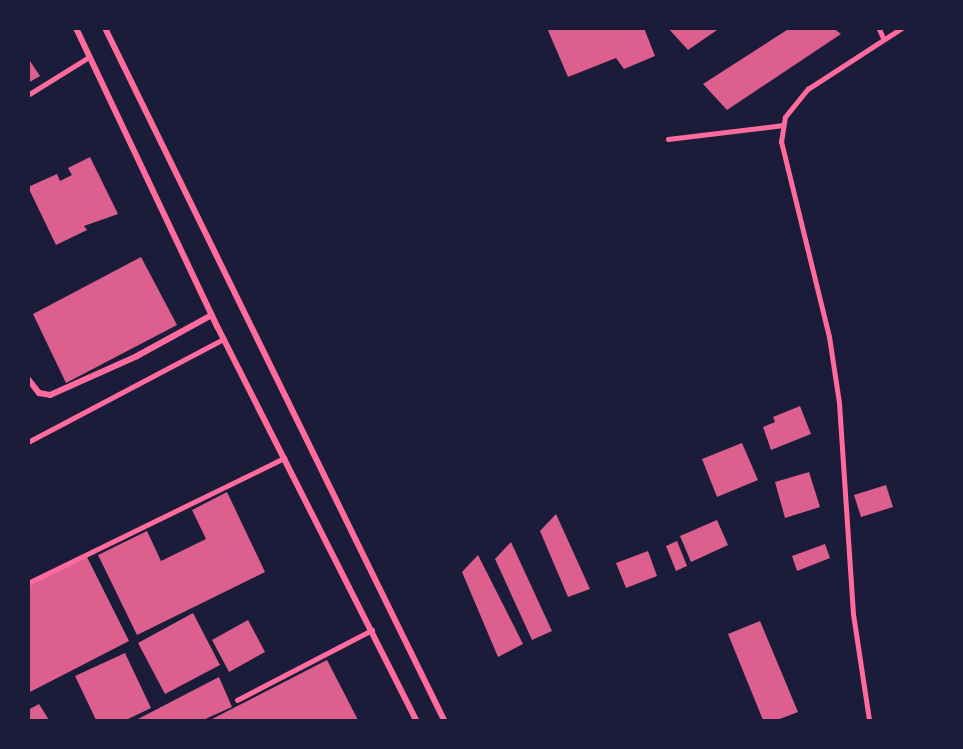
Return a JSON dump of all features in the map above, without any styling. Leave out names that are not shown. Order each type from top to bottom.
[{"type":"street","points":[[76,28],[212,315],[416,720]]},
{"type":"street","points":[[105,28],[444,720]]},
{"type":"street","points":[[28,379],[39,393],[50,395],[137,356],[212,315]]},
{"type":"lane","points":[[879,28],[884,39]]},
{"type":"lane","points":[[869,720],[853,614],[839,403],[829,338],[781,142],[783,125],[790,106],[808,89],[902,28]]},
{"type":"lane","points":[[28,95],[89,57]]},
{"type":"lane","points":[[668,139],[783,125]]},
{"type":"lane","points":[[28,442],[224,339]]},
{"type":"lane","points":[[28,583],[285,458]]},
{"type":"lane","points":[[237,700],[372,630]]},
{"type":"building","points":[[547,28],[644,28],[655,56],[624,69],[616,58],[568,77]]},
{"type":"building","points":[[668,28],[720,28],[688,50]]},
{"type":"building","points":[[790,28],[833,28],[841,34],[727,110],[703,84]]},
{"type":"building","points":[[28,58],[40,76],[28,83]]},
{"type":"building","points":[[90,157],[118,214],[84,226],[87,230],[56,245],[28,187],[57,174],[60,181],[72,175],[68,168]]},
{"type":"building","points":[[141,257],[177,325],[66,383],[33,314]]},
{"type":"building","points":[[800,406],[811,434],[771,450],[763,427],[775,422],[773,417]]},
{"type":"building","points":[[742,443],[758,480],[717,497],[702,459]]},
{"type":"building","points":[[809,472],[820,507],[785,518],[775,482]]},
{"type":"building","points":[[886,485],[893,507],[861,517],[854,495]]},
{"type":"building","points":[[227,492],[265,572],[137,635],[98,555],[147,531],[161,561],[206,539],[192,510]]},
{"type":"building","points":[[556,514],[590,589],[568,597],[540,531]]},
{"type":"building","points":[[717,520],[728,545],[691,562],[680,536]]},
{"type":"building","points":[[677,541],[687,566],[676,571],[666,546]]},
{"type":"building","points":[[511,542],[552,631],[532,640],[495,559]]},
{"type":"building","points":[[825,544],[830,558],[797,571],[792,556]]},
{"type":"building","points":[[648,551],[657,576],[626,588],[616,563]]},
{"type":"building","points":[[86,555],[129,641],[28,693],[28,585]]},
{"type":"building","points":[[478,555],[523,644],[498,657],[462,572]]},
{"type":"building","points":[[193,613],[220,665],[165,694],[138,643]]},
{"type":"building","points":[[248,620],[265,652],[229,672],[212,640]]},
{"type":"building","points":[[760,621],[798,712],[777,720],[763,720],[728,634]]},
{"type":"building","points":[[125,653],[151,708],[126,720],[96,720],[75,676]]},
{"type":"building","points":[[327,660],[358,720],[210,720]]},
{"type":"building","points":[[219,677],[232,707],[203,720],[136,720]]},
{"type":"building","points":[[39,704],[49,720],[28,720],[28,710]]}]
